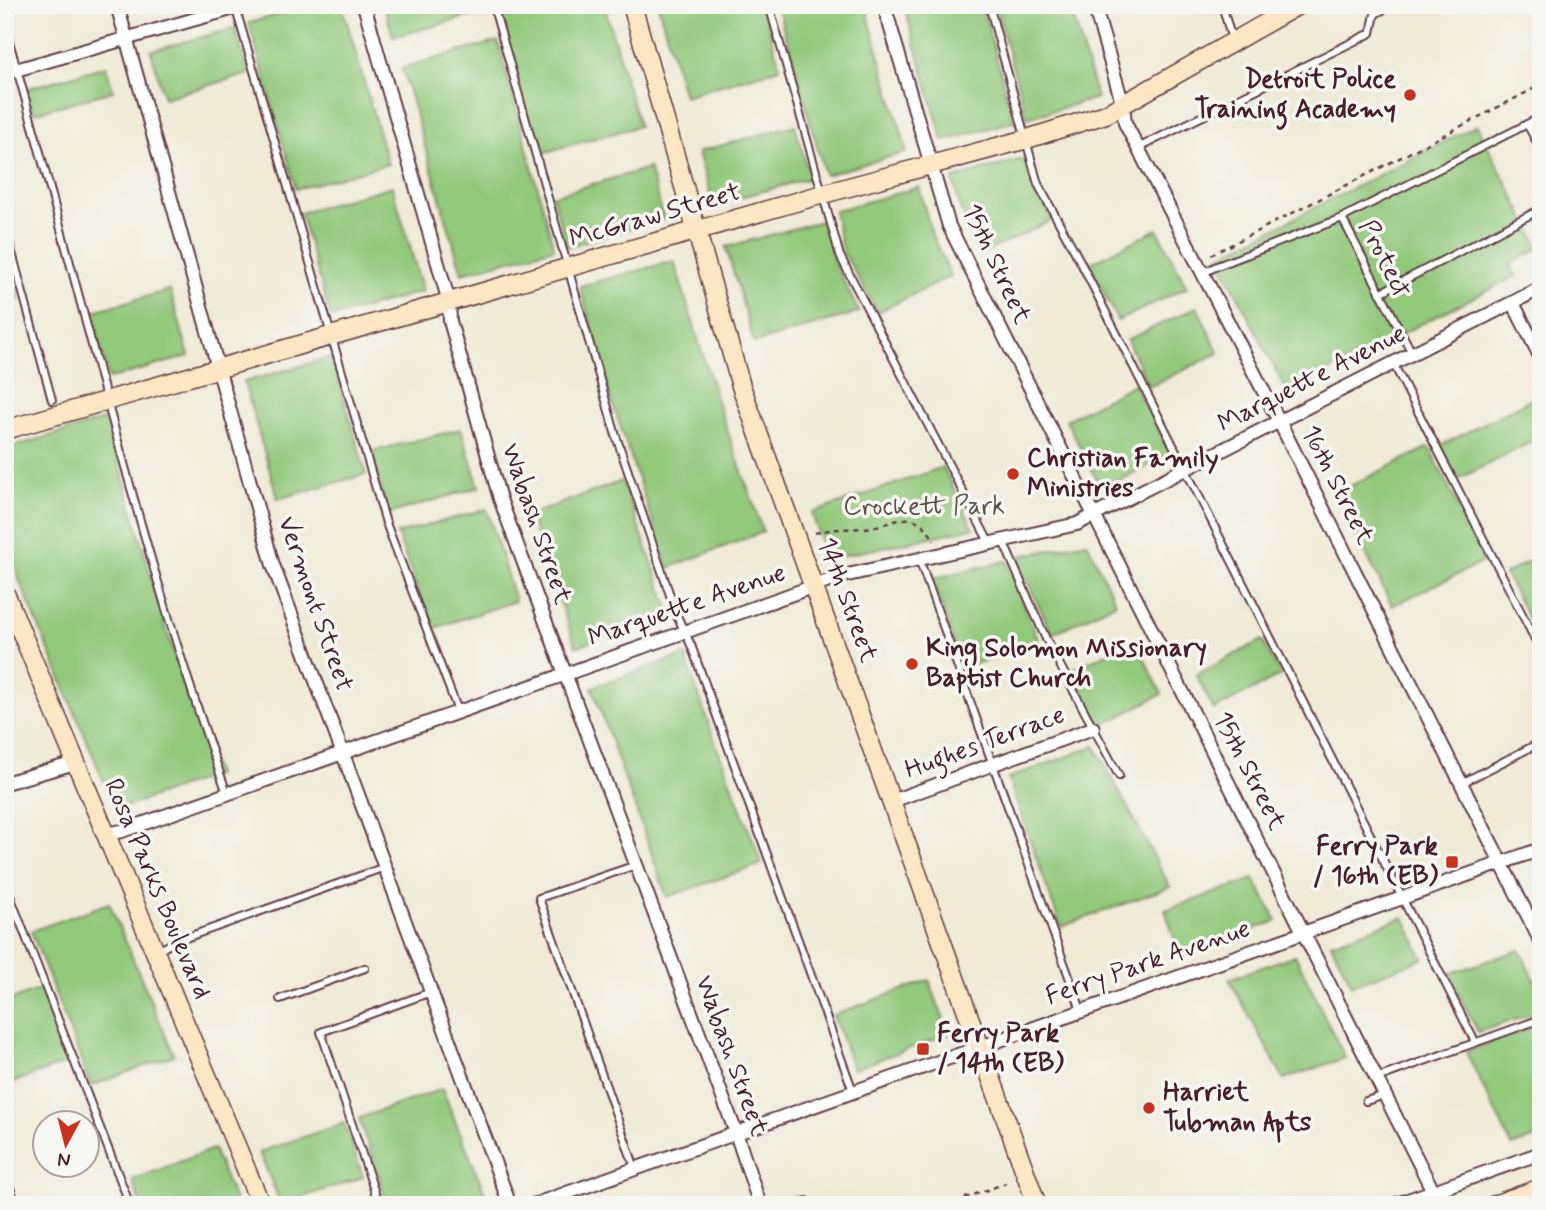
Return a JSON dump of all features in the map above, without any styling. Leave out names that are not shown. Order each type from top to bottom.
[{"type":"street","name":"Vermont Street","points":[[117,5],[273,565],[510,1205]]},
{"type":"street","name":"Wabash Street","points":[[364,5],[449,302],[450,321],[500,499],[736,1133],[760,1205]]},
{"type":"street","name":"14th Street","points":[[632,5],[741,386],[1037,1205]]},
{"type":"street","name":"15th Street","points":[[884,5],[948,226],[1440,1205]]},
{"type":"street","name":"16th Street","points":[[1094,5],[1123,104],[1125,123],[1279,421],[1541,942]]},
{"type":"street","name":"McGraw Street","points":[[5,430],[824,194],[1027,139],[1106,114],[1298,5]]},
{"type":"street","points":[[11,72],[239,6]]},
{"type":"street","name":"Marquette Avenue","points":[[106,834],[122,831],[843,576],[1077,524],[1541,288]]},
{"type":"street","points":[[1513,303],[1541,358]]},
{"type":"street","name":"Rosa Parks Boulevard","points":[[8,605],[261,1205]]},
{"type":"street","name":"Hughes Terrace","points":[[891,801],[1093,728]]},
{"type":"street","points":[[5,783],[75,763]]},
{"type":"street","name":"Ferry Park Avenue","points":[[533,1205],[1541,849]]},
{"type":"street","points":[[1394,1205],[1541,1153]]},
{"type":"street","points":[[5,1183],[13,1205]]},
{"type":"street","points":[[1494,1205],[1541,1188]]},
{"type":"lane","points":[[493,5],[615,436],[677,616],[685,631],[853,1091]]},
{"type":"lane","points":[[769,5],[840,256],[997,542],[1119,776]]},
{"type":"lane","points":[[989,5],[1038,184],[1080,261],[1404,897],[1475,1042]]},
{"type":"lane","points":[[1222,5],[1233,43]]},
{"type":"lane","points":[[1138,148],[1371,33],[1375,14],[1392,5]]},
{"type":"lane","points":[[239,6],[330,336],[386,523],[458,711]]},
{"type":"lane","points":[[5,28],[11,72],[107,400],[159,590],[227,793]]},
{"type":"lane","points":[[1203,274],[1217,266],[1342,218],[1541,117]]},
{"type":"lane","points":[[1527,124],[1541,150]]},
{"type":"lane","points":[[1380,293],[1541,209]]},
{"type":"lane","name":"Protect","points":[[1342,218],[1412,353]]},
{"type":"lane","points":[[5,227],[52,400]]},
{"type":"lane","points":[[1393,363],[1541,651]]},
{"type":"lane","points":[[919,559],[1080,1010]]},
{"type":"lane","points":[[1462,783],[1541,742]]},
{"type":"lane","points":[[635,1168],[538,898],[636,865]]},
{"type":"lane","points":[[156,951],[174,942],[387,867]]},
{"type":"lane","points":[[5,883],[130,1205]]},
{"type":"lane","points":[[280,999],[365,968]]},
{"type":"lane","points":[[379,1205],[321,1032],[433,992]]},
{"type":"lane","points":[[1377,1078],[1541,1019]]},
{"type":"lane","points":[[1366,1101],[1386,1094]]},
{"type":"lane","points":[[796,1205],[807,1201]]},
{"type":"path","points":[[1212,255],[1541,86]]},
{"type":"path","points":[[815,533],[836,528],[868,528],[910,518],[926,526],[934,541]]},
{"type":"path","points":[[946,1205],[1006,1183]]},
{"type":"green space","points":[[311,5],[342,5],[388,164],[296,189],[249,23]]},
{"type":"green space","points":[[384,5],[487,5],[489,11],[393,37]]},
{"type":"green space","points":[[496,5],[604,5],[639,126],[539,154]]},
{"type":"green space","points":[[658,5],[762,5],[780,68],[684,96]]},
{"type":"green space","points":[[777,5],[865,5],[907,152],[825,175]]},
{"type":"green space","points":[[904,5],[982,5],[1014,121],[943,141]]},
{"type":"green space","points":[[995,5],[1070,5],[1097,98],[1027,118]]},
{"type":"green space","points":[[235,28],[249,74],[164,98],[151,51]]},
{"type":"green space","points":[[498,41],[554,248],[462,273],[402,68]]},
{"type":"green space","points":[[106,66],[113,91],[34,113],[26,89]]},
{"type":"green space","points":[[795,125],[810,178],[713,205],[698,152]]},
{"type":"green space","points":[[1477,125],[1540,248],[1510,264],[1516,276],[1287,392],[1218,257]]},
{"type":"green space","points":[[1025,158],[1032,183],[1052,220],[984,253],[961,211],[953,179]]},
{"type":"green space","points":[[649,168],[664,219],[567,247],[552,196]]},
{"type":"green space","points":[[392,186],[423,291],[331,318],[300,213]]},
{"type":"green space","points":[[919,187],[932,235],[951,276],[878,312],[842,250],[834,211]]},
{"type":"green space","points":[[825,220],[835,264],[859,312],[754,343],[726,247]]},
{"type":"green space","points":[[1157,229],[1187,287],[1118,321],[1089,264]]},
{"type":"green space","points":[[5,249],[19,299],[5,303]]},
{"type":"green space","points":[[674,261],[718,404],[763,532],[668,568],[608,390],[580,286]]},
{"type":"green space","points":[[170,290],[189,356],[109,379],[90,312]]},
{"type":"green space","points":[[1197,307],[1219,353],[1149,387],[1127,340]]},
{"type":"green space","points":[[332,357],[366,474],[278,499],[244,382]]},
{"type":"green space","points":[[1134,384],[1171,454],[1102,490],[1066,420]]},
{"type":"green space","points":[[1537,396],[1541,403],[1541,437],[1457,480],[1440,446]]},
{"type":"green space","points":[[107,419],[165,626],[216,775],[116,810],[20,582],[5,530],[5,449]]},
{"type":"green space","points":[[461,429],[479,487],[388,514],[370,452]]},
{"type":"green space","points":[[1429,447],[1485,561],[1392,606],[1336,493]]},
{"type":"green space","name":"Crockett Park","points":[[943,467],[973,528],[827,559],[812,513]]},
{"type":"green space","points":[[622,481],[670,612],[576,647],[529,515]]},
{"type":"green space","points":[[487,509],[515,601],[432,629],[397,534]]},
{"type":"green space","points":[[1087,542],[1116,603],[1052,634],[1016,557]]},
{"type":"green space","points":[[1541,555],[1541,643],[1505,574]]},
{"type":"green space","points":[[1007,561],[1039,642],[963,668],[931,579]]},
{"type":"green space","points":[[1135,640],[1162,694],[1101,726],[1071,670]]},
{"type":"green space","points":[[1262,640],[1281,675],[1214,710],[1196,675]]},
{"type":"green space","points":[[685,655],[762,864],[667,897],[592,687]]},
{"type":"green space","points":[[1095,746],[1170,887],[1061,927],[1008,778]]},
{"type":"green space","points":[[1254,879],[1277,921],[1180,955],[1165,910]]},
{"type":"green space","points":[[109,903],[174,1055],[91,1086],[31,931]]},
{"type":"green space","points":[[1404,917],[1423,959],[1352,985],[1331,943]]},
{"type":"green space","points":[[1520,950],[1541,993],[1541,1011],[1478,1032],[1448,974]]},
{"type":"green space","points":[[1295,955],[1345,1058],[1284,1079],[1229,979]]},
{"type":"green space","points":[[929,980],[949,1034],[853,1069],[833,1015]]},
{"type":"green space","points":[[44,988],[70,1062],[5,1085],[5,1002]]},
{"type":"green space","points":[[1541,1024],[1541,1136],[1512,1146],[1466,1052]]},
{"type":"green space","points":[[442,1089],[487,1198],[468,1205],[388,1205],[359,1118]]},
{"type":"green space","points":[[344,1123],[363,1177],[281,1204],[259,1152]]},
{"type":"green space","points":[[213,1149],[235,1201],[227,1205],[141,1205],[132,1180]]},
{"type":"place","name":"Detroit Police Training Academy","points":[[1410,95]]},
{"type":"place","name":"Christian Family Ministries","points":[[1013,474]]},
{"type":"place","name":"King Solomon Missionary Baptist Church","points":[[912,664]]},
{"type":"place","name":"Ferry Park / 16th (EB)","points":[[1452,862]]},
{"type":"place","name":"Ferry Park / 14th (EB)","points":[[923,1049]]},
{"type":"place","name":"Harriet Tubman Apts","points":[[1149,1108]]}]
